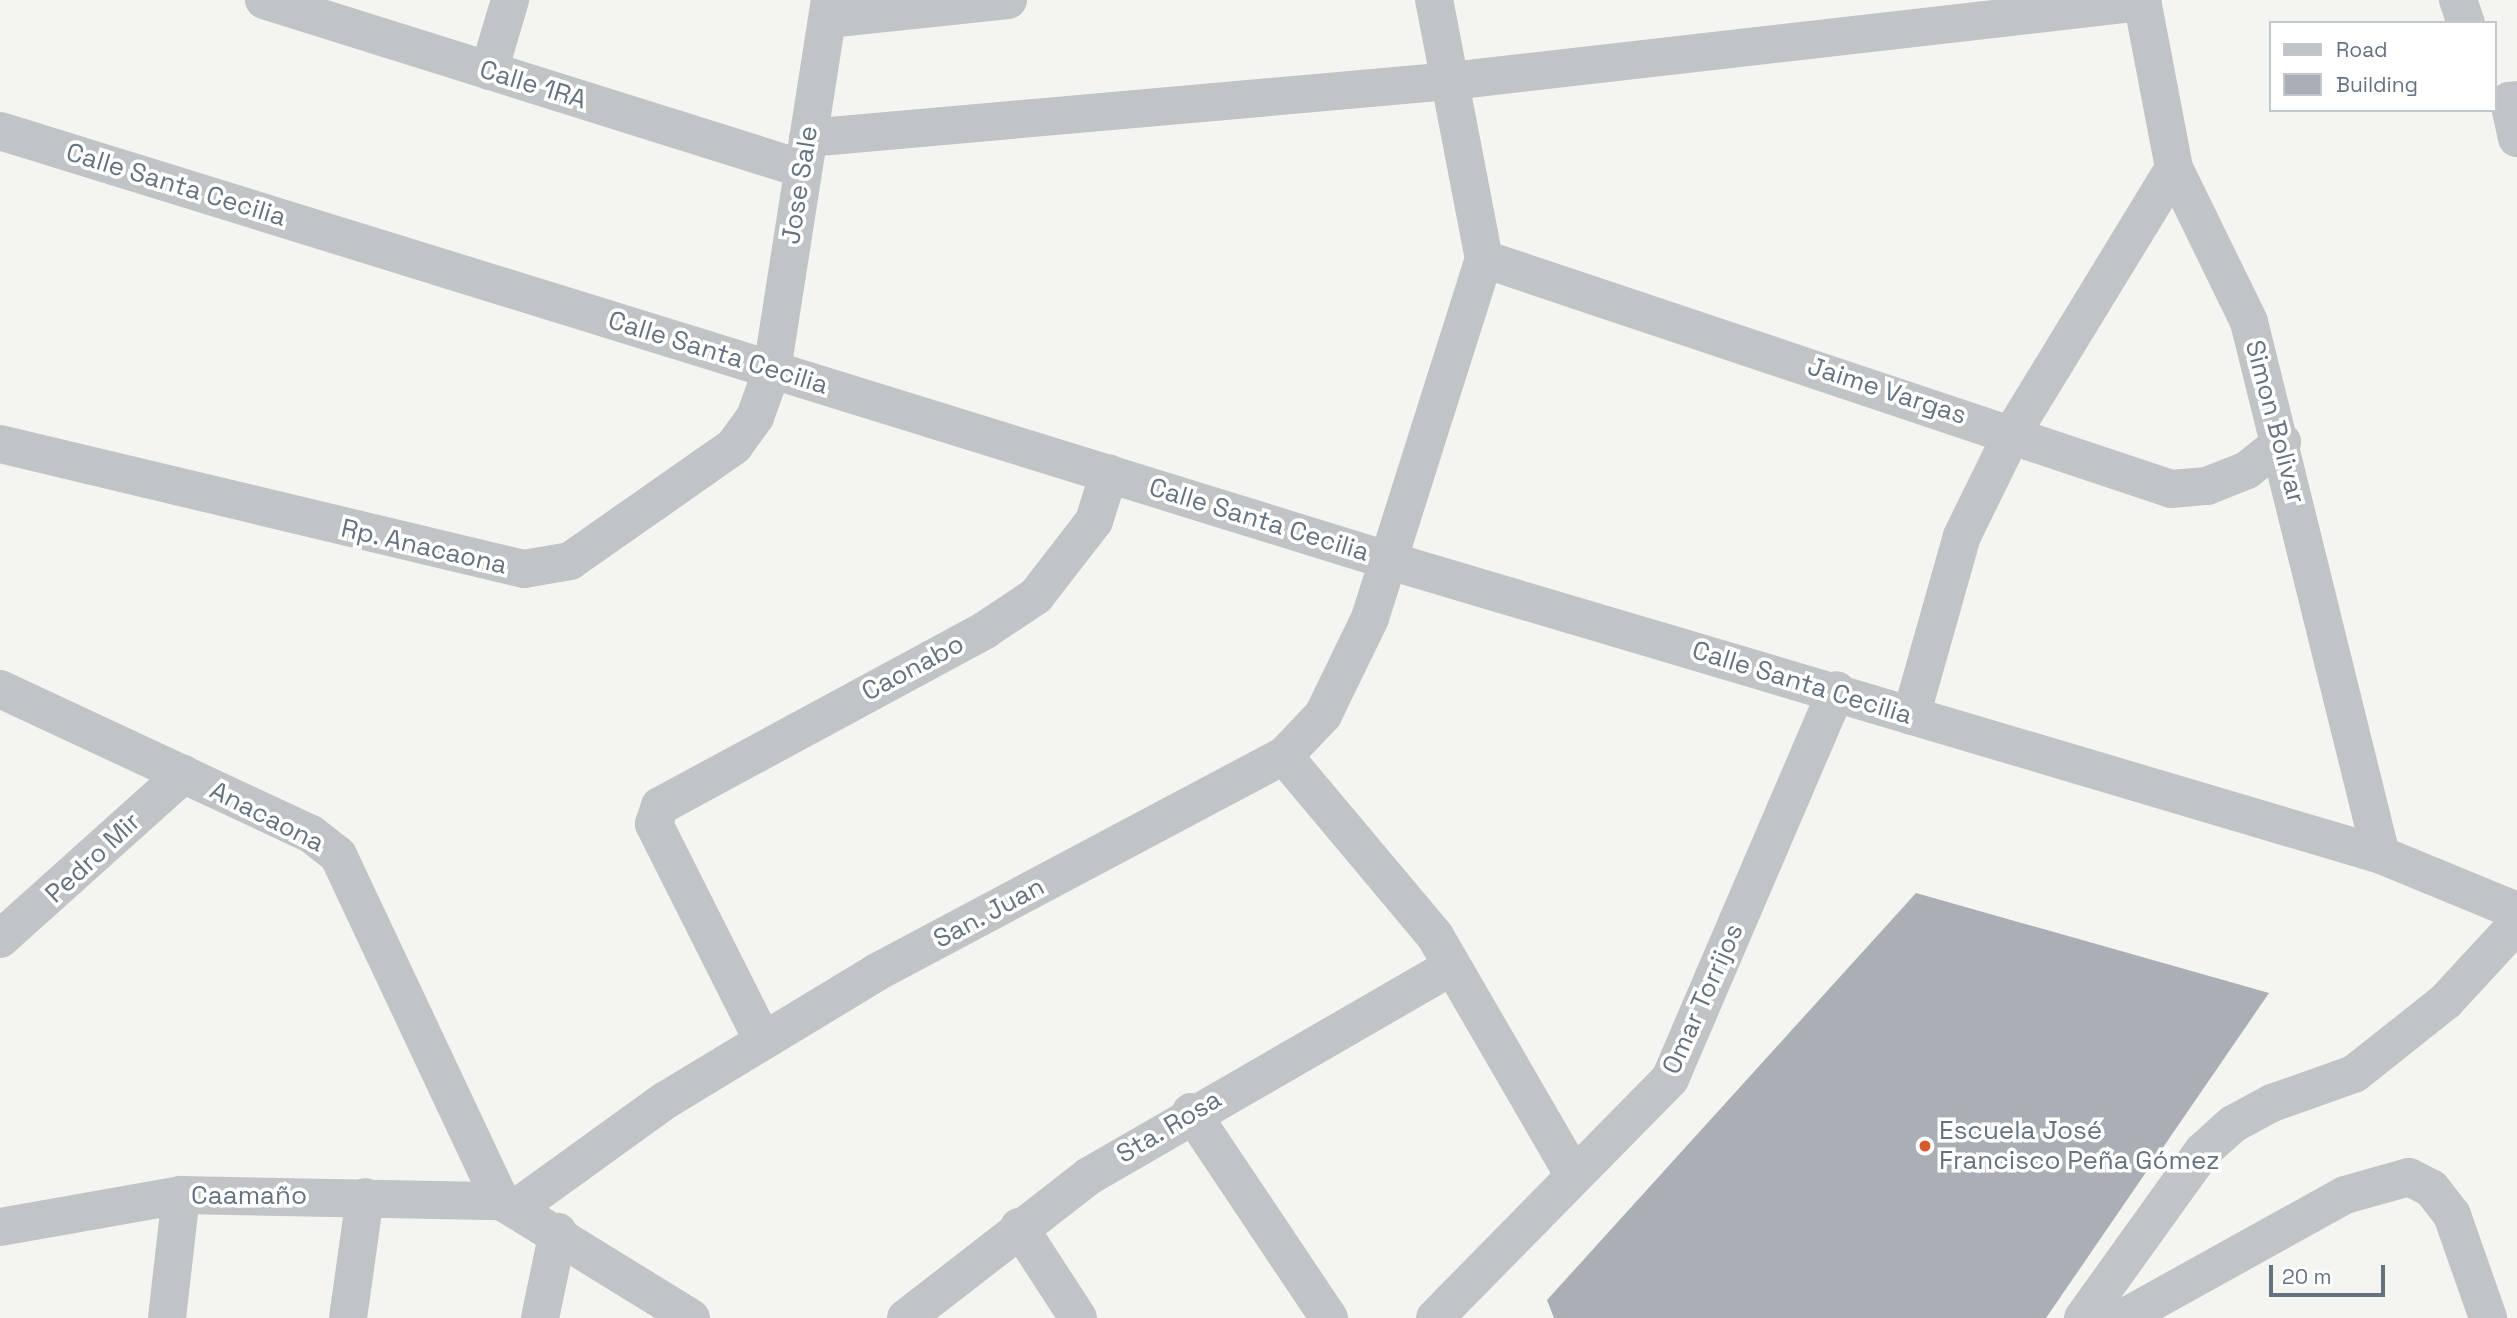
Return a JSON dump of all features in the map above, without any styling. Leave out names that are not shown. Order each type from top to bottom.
[{"type":"street","name":"Calle 1RA","points":[[264,0],[489,71],[805,154]]},
{"type":"street","points":[[489,71],[510,0]]},
{"type":"street","points":[[829,10],[1008,0]]},
{"type":"street","points":[[1434,0],[1484,259]]},
{"type":"street","points":[[2459,0],[2465,21]]},
{"type":"street","points":[[805,154],[2142,1]]},
{"type":"street","name":"Simon Bolivar","points":[[2142,1],[2174,168],[2229,272],[2282,442],[2381,855]]},
{"type":"street","name":"Jose Sale","points":[[772,370],[829,10]]},
{"type":"street","points":[[2507,95],[2517,138]]},
{"type":"street","name":"Calle Santa Cecilia","points":[[0,131],[1390,561],[1837,690],[1911,716],[2381,855],[2517,911]]},
{"type":"street","points":[[1911,716],[1962,536],[2013,432],[2174,168]]},
{"type":"street","name":"Jaime Vargas","points":[[1484,259],[2013,432],[2171,489],[2207,486],[2246,470],[2282,442]]},
{"type":"street","name":"San. Juan","points":[[509,1204],[666,1100],[877,972],[1284,757],[1323,715],[1354,658],[1390,561],[1484,259]]},
{"type":"street","name":"Rp. Anacaona","points":[[0,444],[524,569],[581,554],[734,446],[755,416],[772,370]]},
{"type":"street","name":"Caonabo","points":[[763,1041],[654,824],[660,806],[985,630],[1036,596],[1094,521],[1110,473]]},
{"type":"street","name":"Anacaona","points":[[0,689],[311,834],[338,855],[509,1204]]},
{"type":"street","name":"Omar Torrijos","points":[[1435,1318],[1573,1174],[1670,1079],[1837,690]]},
{"type":"street","points":[[1284,757],[1435,936],[1573,1174]]},
{"type":"street","name":"Pedro Mir","points":[[0,940],[184,775]]},
{"type":"street","points":[[2083,1318],[2203,1151],[2233,1124],[2272,1103],[2354,1074],[2445,1002],[2517,924]]},
{"type":"street","name":"Sta. Rosa","points":[[906,1318],[1019,1227],[1191,1112],[1452,966]]},
{"type":"street","points":[[1191,1112],[1329,1318]]},
{"type":"street","points":[[2123,1318],[2345,1195],[2409,1177],[2431,1188],[2452,1215],[2488,1318]]},
{"type":"street","points":[[167,1318],[181,1195]]},
{"type":"street","name":"Caamaño","points":[[0,1227],[181,1195],[365,1197],[509,1204]]},
{"type":"street","points":[[348,1318],[365,1197]]},
{"type":"street","points":[[509,1204],[558,1232],[691,1318]]},
{"type":"street","points":[[1019,1227],[1078,1318]]},
{"type":"street","points":[[540,1318],[558,1232]]},
{"type":"building","name":"Escuela José Francisco Peña Gómez","points":[[1916,893],[2269,993],[2046,1318],[1554,1318],[1547,1300]]},
{"type":"place","name":"Escuela José Francisco Peña Gómez","points":[[1925,1146]]}]
